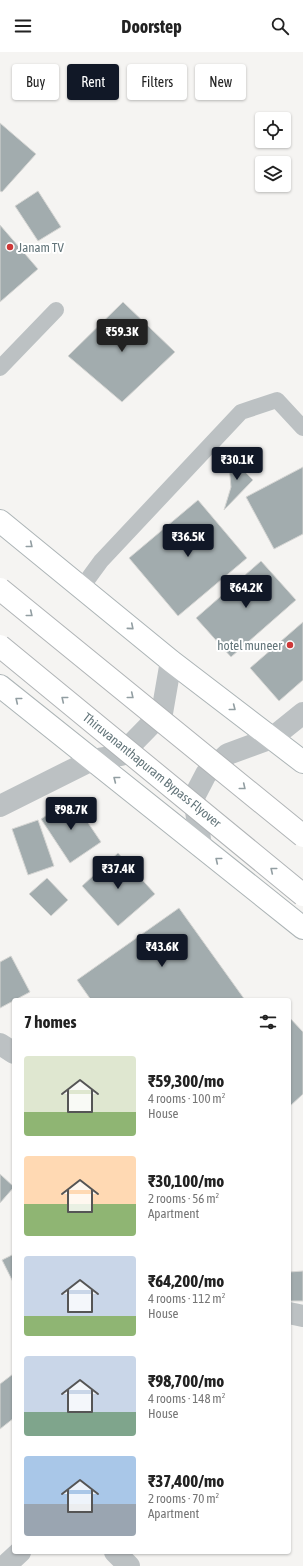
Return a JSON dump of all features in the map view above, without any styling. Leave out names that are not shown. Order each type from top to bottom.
[{"type":"main road","points":[[0,521],[172,661],[303,762]]},
{"type":"main road","points":[[0,589],[303,836]]},
{"type":"main road","name":"Thiruvananthapuram Bypass Flyover","points":[[0,646],[303,895]]},
{"type":"main road","points":[[0,686],[303,928]]},
{"type":"street","points":[[0,806],[92,760],[120,755],[162,713],[172,661]]},
{"type":"street","points":[[201,846],[194,797],[206,774],[228,754],[272,738],[303,713]]},
{"type":"street","points":[[0,1044],[12,1052]]},
{"type":"street","points":[[291,1313],[303,1316]]},
{"type":"street","points":[[4,1566],[18,1554]]},
{"type":"street","points":[[117,1554],[129,1566]]},
{"type":"lane","points":[[0,368],[56,310]]},
{"type":"lane","points":[[82,587],[101,561],[241,412],[277,400],[303,428]]},
{"type":"building","points":[[0,123],[36,154],[2,192],[0,191]]},
{"type":"building","points":[[38,191],[61,227],[38,241],[15,206]]},
{"type":"building","name":"Janam TV","points":[[0,225],[38,269],[0,302]]},
{"type":"building","points":[[123,302],[175,352],[122,402],[68,356]]},
{"type":"building","points":[[228,455],[253,480],[224,510],[231,487]]},
{"type":"building","points":[[303,467],[303,534],[274,549],[246,497]]},
{"type":"building","points":[[198,500],[247,558],[178,616],[129,558]]},
{"type":"building","points":[[261,561],[296,600],[231,657],[196,618]]},
{"type":"building","name":"hotel muneer","points":[[303,622],[303,680],[279,701],[250,668]]},
{"type":"building","points":[[72,799],[101,842],[70,863],[41,819]]},
{"type":"building","points":[[38,820],[54,866],[28,875],[12,829]]},
{"type":"building","points":[[118,853],[155,894],[118,926],[82,886]]},
{"type":"building","points":[[47,878],[68,900],[51,916],[29,894]]},
{"type":"building","points":[[179,908],[244,998],[90,998],[77,980]]},
{"type":"building","points":[[11,956],[30,992],[19,998],[12,998],[12,1002],[0,1008],[0,962]]},
{"type":"building","points":[[291,1019],[303,1032],[303,1094],[291,1105]]},
{"type":"building","points":[[0,1174],[12,1185],[12,1189],[0,1203]]},
{"type":"building","points":[[12,1255],[12,1280],[2,1260]]},
{"type":"building","points":[[303,1271],[303,1301],[291,1301],[291,1272]]},
{"type":"building","points":[[12,1375],[12,1420],[0,1429],[0,1384]]},
{"type":"place","name":"Janam TV","points":[[10,247]]},
{"type":"place","name":"hotel muneer","points":[[290,645]]}]
